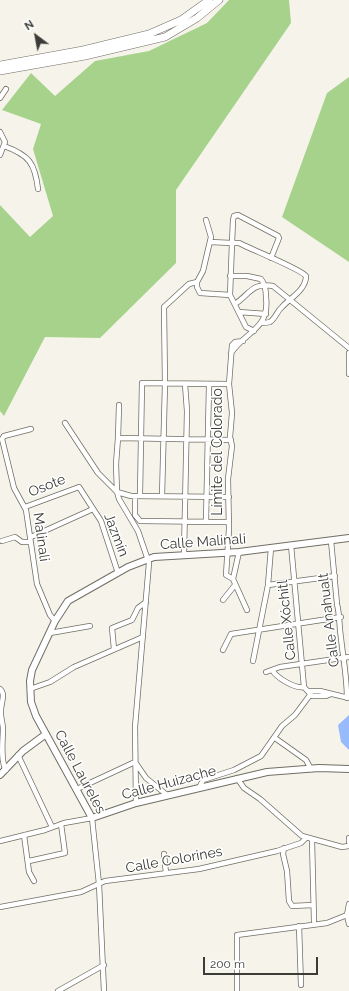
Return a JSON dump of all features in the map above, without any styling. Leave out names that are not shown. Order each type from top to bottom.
[{"type":"main road","points":[[0,65],[83,50],[149,34],[181,20],[209,0]]},
{"type":"main road","points":[[0,71],[85,56],[157,39],[170,34],[193,21],[219,0]]},
{"type":"street","points":[[0,98],[6,89]]},
{"type":"street","points":[[0,132],[3,137],[4,146],[0,155]]},
{"type":"street","points":[[4,146],[24,155],[29,159],[35,170],[38,189]]},
{"type":"street","points":[[230,276],[247,276],[261,279],[264,285],[267,307],[266,314],[254,332],[246,326],[230,295],[230,276],[232,243],[232,220],[236,215],[278,236],[279,238],[271,258]]},
{"type":"street","points":[[206,220],[210,231],[210,242],[203,271],[197,287],[200,292],[230,295]]},
{"type":"street","points":[[210,242],[239,243],[300,270],[306,276],[305,283],[271,321],[261,323]]},
{"type":"street","points":[[162,496],[165,384],[164,307],[189,284],[198,282]]},
{"type":"street","points":[[235,304],[252,288],[264,285],[274,286],[290,301],[348,346]]},
{"type":"street","points":[[239,312],[266,314]]},
{"type":"street","name":"Límite del Colorado","points":[[233,579],[226,576],[232,413],[229,384],[231,353],[233,343],[243,341],[254,332]]},
{"type":"street","points":[[349,353],[349,374]]},
{"type":"street","points":[[138,520],[135,513],[142,384],[144,382],[165,384],[229,384]]},
{"type":"street","points":[[184,554],[186,439],[185,384]]},
{"type":"street","points":[[206,522],[209,385]]},
{"type":"street","points":[[119,405],[116,464],[117,492],[119,499],[133,524],[148,560],[146,602],[135,727],[136,803]]},
{"type":"street","points":[[65,424],[87,458],[102,477],[117,492],[127,496],[229,497]]},
{"type":"street","name":"Malinali","points":[[30,429],[4,436],[2,438],[14,488],[18,498],[26,507],[38,587],[50,615],[55,620]]},
{"type":"street","points":[[118,438],[231,440]]},
{"type":"street","name":"Osote","points":[[26,507],[78,487]]},
{"type":"street","name":"Jazmín","points":[[78,487],[101,521],[118,573]]},
{"type":"street","points":[[2,541],[15,537],[21,542],[31,539],[93,509]]},
{"type":"street","points":[[133,524],[138,520],[228,522]]},
{"type":"street","name":"Calle Malinali","points":[[55,620],[68,600],[118,573],[157,556],[239,552],[349,538]]},
{"type":"street","name":"Calle Anahualt","points":[[331,541],[337,604],[341,617],[340,636],[346,657],[348,698]]},
{"type":"street","name":"Calle Xóchitl","points":[[291,545],[297,623],[307,691]]},
{"type":"street","points":[[253,661],[268,585],[271,548]]},
{"type":"street","points":[[239,552],[233,579],[247,610]]},
{"type":"street","points":[[268,585],[335,576]]},
{"type":"street","points":[[223,600],[235,585]]},
{"type":"street","points":[[114,649],[112,628],[132,620],[138,608],[146,602]]},
{"type":"street","points":[[223,650],[231,634],[341,617]]},
{"type":"street","name":"Calle Laureles","points":[[55,620],[32,670],[30,689],[32,709],[92,818],[99,884],[104,965],[104,991]]},
{"type":"street","points":[[50,633],[90,626]]},
{"type":"street","points":[[30,689],[50,682],[74,667],[143,637]]},
{"type":"street","points":[[266,672],[346,657]]},
{"type":"street","points":[[272,670],[298,688],[348,698]]},
{"type":"street","points":[[0,689],[3,693],[0,709],[3,731],[1,743],[3,766],[6,770]]},
{"type":"street","points":[[199,788],[203,780],[254,762],[263,755],[307,691]]},
{"type":"street","points":[[0,775],[18,755],[46,734]]},
{"type":"street","points":[[275,738],[306,760],[311,768]]},
{"type":"street","points":[[18,755],[52,827]]},
{"type":"street","points":[[77,789],[135,762]]},
{"type":"street","points":[[135,762],[146,778],[168,795]]},
{"type":"street","name":"Calle Huizache","points":[[0,841],[61,824],[92,818],[136,803],[237,778],[276,770],[311,768],[349,769]]},
{"type":"street","points":[[237,778],[244,788],[306,838],[342,848],[349,846]]},
{"type":"street","points":[[28,861],[65,853],[61,824]]},
{"type":"street","points":[[24,835],[29,872],[34,881]]},
{"type":"street","name":"Calle Colorines","points":[[0,907],[81,892],[105,881],[199,869],[277,851],[302,843],[306,838]]},
{"type":"street","points":[[312,840],[314,921]]},
{"type":"street","points":[[284,848],[283,854],[287,871],[288,901],[292,906],[313,905]]},
{"type":"street","points":[[164,854],[166,873]]},
{"type":"street","points":[[349,904],[349,924]]},
{"type":"street","points":[[237,991],[237,935],[327,922],[348,915]]},
{"type":"street","points":[[299,926],[301,985]]},
{"type":"street","points":[[58,991],[104,965]]},
{"type":"green space","points":[[229,0],[289,0],[291,23],[176,190],[176,263],[100,338],[45,337],[4,416],[0,411],[0,205],[30,237],[53,216],[33,149],[41,124],[2,110],[31,73],[55,96],[95,61],[149,51],[207,23]]},
{"type":"green space","points":[[349,77],[349,262],[282,217],[327,93]]},
{"type":"water","points":[[349,715],[349,750],[341,742],[338,725]]}]
